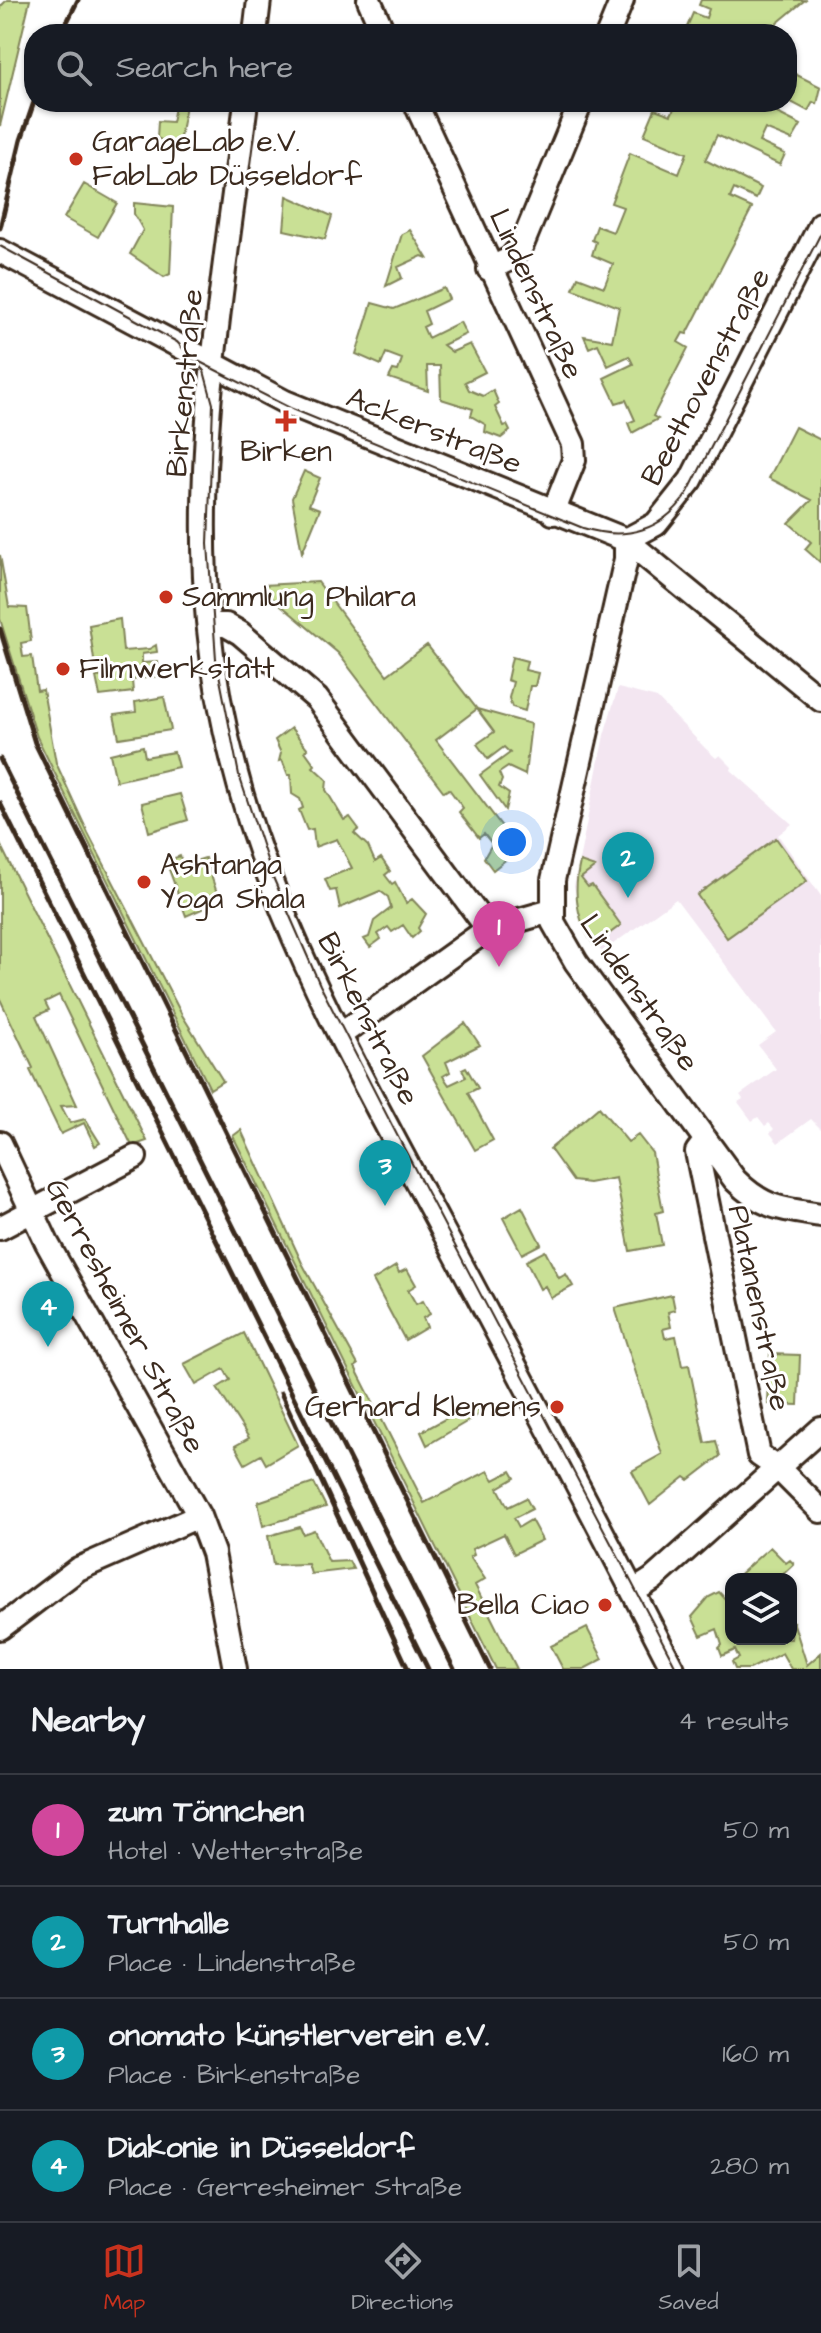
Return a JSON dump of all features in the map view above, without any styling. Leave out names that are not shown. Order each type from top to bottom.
[{"type":"street","points":[[256,24],[259,0]]},
{"type":"street","points":[[369,0],[380,24]]},
{"type":"street","points":[[612,24],[622,0]]},
{"type":"street","name":"Birkenstraße","points":[[245,112],[215,365],[205,525],[209,625],[221,712],[245,811],[276,901],[340,1035],[673,1669]]},
{"type":"street","name":"Lindenstraße","points":[[419,112],[489,269],[573,444],[574,460],[553,513]]},
{"type":"street","points":[[489,269],[510,259],[522,245],[577,112]]},
{"type":"street","name":"Beethovenstraße","points":[[626,540],[656,524],[691,480],[821,224]]},
{"type":"street","name":"Ackerstraße","points":[[6,254],[298,408],[626,540],[821,700]]},
{"type":"street","name":"Lindenstraße","points":[[626,540],[626,559],[557,859],[551,911],[553,922],[576,962],[706,1140],[755,1200],[777,1208],[821,1215]]},
{"type":"street","points":[[209,625],[226,625],[240,633],[317,699],[488,929]]},
{"type":"street","points":[[340,1035],[488,929],[551,911]]},
{"type":"street","name":"Platanenstraße","points":[[706,1140],[697,1152],[759,1455],[778,1468],[821,1511]]},
{"type":"street","name":"Gerresheimer Straße","points":[[0,1143],[31,1210],[199,1516],[213,1553],[235,1669]]},
{"type":"street","points":[[0,1228],[135,1157]]},
{"type":"street","points":[[633,1592],[653,1579],[821,1429]]},
{"type":"street","points":[[0,1628],[78,1569],[199,1516]]},
{"type":"shaded area","points":[[618,688],[657,698],[705,748],[716,758],[720,755],[732,767],[731,770],[792,824],[778,835],[821,896],[821,1129],[811,1119],[778,1143],[770,1133],[774,1129],[769,1123],[765,1126],[758,1117],[752,1121],[738,1102],[743,1099],[740,1095],[776,1069],[758,1045],[776,1032],[676,899],[602,952],[583,930],[574,886],[604,735]]},
{"type":"green space","points":[[7,0],[30,0],[0,126],[0,7]]},
{"type":"green space","points":[[701,0],[805,0],[776,24],[688,24],[693,13],[706,18],[709,9],[699,5]]},
{"type":"green space","points":[[797,75],[821,87],[817,104],[813,102],[808,111],[797,105]]},
{"type":"green space","points":[[174,112],[185,112],[178,148],[157,138],[158,121],[172,122]]},
{"type":"green space","points":[[654,112],[671,115],[672,112],[775,112],[801,125],[792,140],[765,129],[759,142],[785,154],[780,165],[717,135],[705,160],[761,188],[756,199],[734,189],[730,198],[752,208],[687,334],[683,333],[678,342],[688,348],[653,416],[658,419],[632,433],[628,423],[635,420],[626,400],[616,403],[604,378],[633,364],[629,356],[608,366],[598,344],[589,348],[584,336],[612,341],[619,307],[573,289],[578,277],[604,287],[613,264],[592,255],[596,242],[592,240],[597,226],[613,232],[623,207],[611,203],[630,153],[679,174],[687,153],[644,135]]},
{"type":"green space","points":[[84,184],[117,203],[98,237],[64,218]]},
{"type":"green space","points":[[287,196],[332,216],[325,239],[284,230]]},
{"type":"green space","points":[[134,203],[173,207],[170,274],[164,277],[130,254],[143,230],[134,214]]},
{"type":"green space","points":[[410,230],[427,258],[422,256],[398,267],[402,278],[386,286],[402,234]]},
{"type":"green space","points":[[444,288],[449,299],[424,311],[429,324],[423,327],[428,338],[460,322],[466,334],[443,345],[452,352],[470,344],[485,372],[465,382],[469,390],[483,396],[493,390],[499,404],[495,407],[504,426],[507,425],[510,431],[501,438],[485,432],[486,425],[471,416],[473,409],[441,399],[440,366],[427,366],[428,391],[389,378],[393,370],[398,371],[402,359],[386,353],[381,365],[356,354],[372,303],[394,309]]},
{"type":"green space","points":[[795,427],[821,440],[821,563],[805,549],[811,542],[789,523],[812,500],[769,478]]},
{"type":"green space","points":[[304,471],[320,478],[309,505],[320,509],[302,553],[292,498]]},
{"type":"green space","points":[[0,555],[9,607],[27,608],[31,641],[21,643],[23,657],[32,656],[37,691],[43,690],[56,763],[88,833],[182,1015],[223,1081],[210,1089],[37,737],[0,619]]},
{"type":"green space","points":[[318,582],[387,675],[427,645],[477,709],[436,740],[519,849],[493,870],[484,858],[492,844],[484,834],[479,838],[459,812],[463,808],[449,789],[444,792],[338,653],[263,590],[263,585]]},
{"type":"green space","points":[[120,619],[123,651],[149,649],[156,645],[157,652],[142,654],[142,663],[158,662],[159,676],[132,680],[133,692],[100,696],[96,677],[110,676],[109,667],[95,667],[89,625]]},
{"type":"green space","points":[[512,657],[527,661],[525,670],[538,673],[535,686],[530,686],[525,711],[512,707],[509,698],[513,682],[507,680]]},
{"type":"green space","points":[[164,697],[171,730],[119,738],[114,715],[136,712],[135,702]]},
{"type":"green space","points":[[477,709],[531,724],[525,775],[508,767],[499,773],[502,780],[499,787],[509,794],[505,810],[480,775],[510,753],[504,747],[488,759],[477,744],[494,732]]},
{"type":"green space","points":[[291,728],[308,749],[305,751],[315,765],[313,767],[327,780],[326,790],[344,820],[350,817],[359,829],[354,833],[368,846],[375,862],[381,858],[390,871],[385,875],[392,884],[395,882],[406,903],[412,899],[426,914],[418,928],[420,931],[412,938],[403,925],[392,932],[388,927],[378,934],[381,939],[370,947],[364,939],[369,937],[374,921],[391,908],[388,897],[380,891],[340,908],[336,890],[330,891],[325,879],[352,868],[337,839],[315,847],[313,829],[307,830],[299,810],[303,808],[300,799],[292,794],[291,775],[288,775],[282,760],[279,761],[281,753],[275,740]]},
{"type":"green space","points":[[143,746],[145,757],[174,752],[178,767],[116,781],[110,754]]},
{"type":"green space","points":[[180,794],[188,820],[149,832],[142,803]]},
{"type":"green space","points":[[776,838],[807,881],[727,938],[697,895]]},
{"type":"green space","points":[[0,844],[147,1141],[132,1146],[59,995],[45,1002],[49,1010],[36,1016],[77,1105],[61,1106],[70,1123],[85,1119],[100,1143],[95,1146],[84,1123],[61,1134],[0,999]]},
{"type":"green space","points":[[180,856],[183,865],[205,858],[217,893],[198,900],[202,909],[186,916],[166,861]]},
{"type":"green space","points":[[580,862],[595,867],[581,878],[588,887],[592,885],[621,925],[594,945],[583,926],[578,905]]},
{"type":"green space","points":[[465,1023],[480,1045],[446,1062],[450,1072],[443,1076],[449,1085],[466,1077],[462,1069],[466,1067],[478,1088],[468,1093],[493,1140],[475,1150],[422,1056]]},
{"type":"green space","points":[[599,1107],[628,1142],[638,1135],[652,1153],[663,1211],[656,1213],[662,1245],[630,1251],[616,1178],[589,1183],[573,1181],[550,1149]]},
{"type":"green space","points":[[241,1130],[302,1263],[358,1365],[355,1367],[424,1503],[488,1471],[494,1480],[511,1471],[515,1478],[498,1488],[508,1507],[526,1498],[532,1509],[514,1518],[519,1527],[531,1520],[542,1540],[514,1554],[504,1534],[472,1549],[474,1555],[470,1557],[485,1579],[475,1585],[517,1669],[496,1669],[233,1136]]},
{"type":"green space","points":[[522,1207],[541,1244],[522,1254],[503,1218]]},
{"type":"green space","points":[[545,1251],[559,1278],[566,1274],[573,1286],[551,1298],[545,1286],[540,1289],[526,1261]]},
{"type":"green space","points":[[396,1266],[399,1273],[407,1269],[416,1285],[408,1290],[416,1304],[423,1301],[430,1314],[423,1318],[427,1327],[405,1340],[373,1280]]},
{"type":"green space","points":[[672,1295],[675,1310],[668,1312],[671,1327],[663,1329],[665,1338],[676,1336],[682,1366],[689,1365],[705,1443],[716,1441],[720,1456],[689,1480],[685,1477],[650,1505],[632,1471],[662,1454],[615,1308]]},
{"type":"green space","points":[[244,1333],[298,1445],[266,1464],[261,1455],[245,1464],[235,1446],[249,1438],[217,1388],[230,1380],[224,1369],[196,1385],[184,1364]]},
{"type":"green space","points":[[770,1354],[800,1355],[798,1405],[768,1404]]},
{"type":"green space","points":[[474,1403],[480,1414],[427,1445],[421,1432]]},
{"type":"green space","points":[[314,1483],[326,1507],[263,1526],[258,1502]]},
{"type":"green space","points":[[300,1527],[303,1534],[314,1530],[329,1562],[349,1561],[353,1569],[311,1574],[308,1564],[273,1565],[268,1536]]},
{"type":"green space","points":[[770,1547],[786,1563],[790,1560],[794,1564],[784,1573],[741,1573]]},
{"type":"green space","points":[[719,1592],[725,1599],[725,1645],[797,1645],[797,1634],[807,1665],[821,1653],[821,1669],[791,1669],[782,1653],[750,1669],[735,1669],[732,1662],[739,1658],[735,1650],[722,1656],[717,1629],[701,1636],[692,1617],[709,1597]]},
{"type":"green space","points":[[587,1628],[603,1659],[584,1669],[563,1669],[551,1646]]},
{"type":"tram line","points":[[198,361],[290,408],[583,528],[628,533],[642,530],[667,516],[688,492],[821,233]]},
{"type":"tram line","points":[[0,246],[177,342],[204,371],[213,404],[208,544],[216,659],[239,775],[272,875],[320,985],[677,1669]]},
{"type":"railway","points":[[66,24],[78,0]]},
{"type":"railway","points":[[0,228],[31,112]]},
{"type":"railway","points":[[0,629],[35,743],[490,1669]]},
{"type":"railway","points":[[0,759],[454,1669]]},
{"type":"railway","points":[[0,803],[428,1669]]},
{"type":"railway","points":[[281,1393],[408,1669]]},
{"type":"place","name":"GarageLab e.V. FabLab Düsseldorf","points":[[76,159]]},
{"type":"place","name":"Birken","points":[[286,421]]},
{"type":"place","name":"Sammlung Philara","points":[[166,597]]},
{"type":"place","name":"Filmwerkstatt","points":[[63,669]]},
{"type":"place","name":"Ashtanga Yoga Shala","points":[[144,882]]},
{"type":"place","name":"Turnhalle","points":[[628,898]]},
{"type":"place","name":"zum Tönnchen","points":[[499,967]]},
{"type":"place","name":"onomato künstlerverein e.V.","points":[[385,1206]]},
{"type":"place","name":"Diakonie in Düsseldorf","points":[[48,1347]]},
{"type":"place","name":"Gerhard Klemens","points":[[557,1407]]},
{"type":"place","name":"Bella Ciao","points":[[605,1605]]}]
